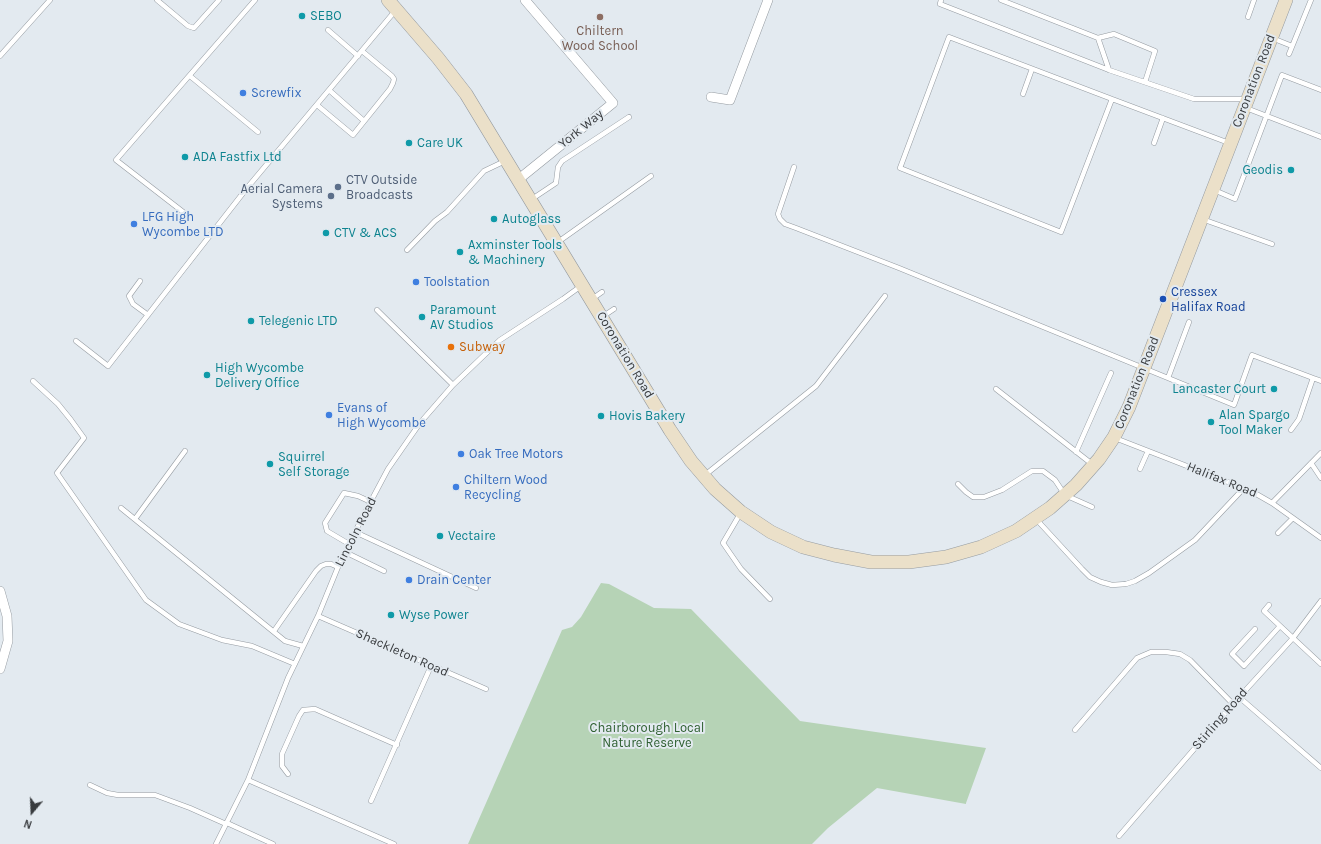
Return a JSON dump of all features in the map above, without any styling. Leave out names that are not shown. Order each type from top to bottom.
[{"type":"street","name":"York Way","points":[[518,179],[613,103],[525,0]]},
{"type":"street","points":[[711,97],[730,100],[768,0]]},
{"type":"street","name":"Coronation Road","points":[[392,5],[438,58],[466,94],[583,285],[597,296],[602,317],[670,430],[691,461],[714,489],[741,512],[771,532],[803,547],[871,562],[909,562],[946,557],[981,547],[1016,531],[1050,508],[1076,485],[1114,437],[1129,407],[1286,0]]},
{"type":"street","points":[[0,591],[7,616],[8,641],[0,669]]},
{"type":"lane","points":[[0,56],[50,0]]},
{"type":"lane","points":[[157,0],[188,26],[194,28],[219,0]]},
{"type":"lane","points":[[186,215],[116,160],[255,0]]},
{"type":"lane","points":[[942,0],[940,4],[1109,70],[1194,99],[1246,103],[1266,116],[1321,136]]},
{"type":"lane","points":[[1001,0],[1098,38],[1114,34],[1156,51],[1145,82]]},
{"type":"lane","points":[[1248,17],[1254,0]]},
{"type":"lane","points":[[1290,54],[1311,0]]},
{"type":"lane","points":[[76,341],[108,366],[247,188],[362,51],[392,5]]},
{"type":"lane","points":[[328,30],[358,56]]},
{"type":"lane","points":[[1112,99],[1061,232],[900,168],[949,37],[1230,143]]},
{"type":"lane","points":[[1098,38],[1109,70]]},
{"type":"lane","points":[[1271,38],[1292,46]]},
{"type":"lane","points":[[317,105],[353,135],[390,88],[394,79],[362,51]]},
{"type":"lane","points":[[1023,94],[1032,69]]},
{"type":"lane","points":[[1212,190],[1235,199],[1282,75],[1321,90]]},
{"type":"lane","points":[[190,76],[258,132]]},
{"type":"lane","points":[[329,90],[364,121]]},
{"type":"lane","points":[[531,200],[556,182],[558,167],[562,161],[629,117]]},
{"type":"lane","points":[[1154,143],[1163,118]]},
{"type":"lane","points":[[407,250],[435,221],[447,212],[484,171],[506,160]]},
{"type":"lane","points":[[794,167],[778,214],[780,219],[785,224],[899,268],[1234,405],[1252,355],[1321,381]]},
{"type":"lane","points":[[556,243],[651,176]]},
{"type":"lane","points":[[1201,219],[1272,244]]},
{"type":"lane","points":[[140,281],[128,296],[133,304],[148,315]]},
{"type":"lane","name":"Lincoln Road","points":[[216,844],[248,780],[295,664],[318,616],[338,567],[388,470],[420,423],[453,385],[500,340],[583,285]]},
{"type":"lane","points":[[704,476],[816,386],[885,296]]},
{"type":"lane","points":[[602,317],[614,309]]},
{"type":"lane","points":[[377,310],[453,385]]},
{"type":"lane","points":[[1168,378],[1189,322]]},
{"type":"lane","points":[[1076,452],[1111,374]]},
{"type":"lane","points":[[1292,430],[1299,419],[1313,378]]},
{"type":"lane","points":[[33,381],[58,404],[84,438],[57,473],[146,600],[179,624],[222,640],[252,646],[295,664]]},
{"type":"lane","points":[[996,389],[1093,465]]},
{"type":"lane","name":"Halifax Road","points":[[1114,437],[1259,495],[1321,538]]},
{"type":"lane","points":[[135,519],[185,451]]},
{"type":"lane","points":[[1140,470],[1148,451]]},
{"type":"lane","points":[[1272,503],[1321,453]]},
{"type":"lane","points":[[1311,463],[1321,478]]},
{"type":"lane","points":[[958,484],[973,497],[984,497],[1002,490],[1032,471],[1044,471],[1055,480],[1065,495],[1092,507]]},
{"type":"lane","points":[[1035,518],[1090,576],[1112,586],[1126,584],[1149,573],[1195,540],[1244,488]]},
{"type":"lane","points":[[349,544],[327,531],[326,523],[344,493],[358,496],[371,502]]},
{"type":"lane","points":[[121,508],[285,641],[303,646]]},
{"type":"lane","points":[[741,512],[723,543],[741,569],[770,598]]},
{"type":"lane","points":[[1278,533],[1293,518]]},
{"type":"lane","points":[[356,532],[476,588]]},
{"type":"lane","points":[[345,552],[384,571]]},
{"type":"lane","points":[[274,631],[316,571],[321,566],[326,564],[332,564],[338,567]]},
{"type":"lane","name":"Stirling Road","points":[[1119,836],[1239,697],[1293,638],[1321,601]]},
{"type":"lane","points":[[1270,605],[1264,611],[1321,664]]},
{"type":"lane","name":"Shackleton Road","points":[[318,616],[486,690]]},
{"type":"lane","points":[[1255,629],[1232,654],[1244,666],[1280,626]]},
{"type":"lane","points":[[1075,730],[1137,658],[1151,652],[1180,654],[1190,660],[1233,704]]},
{"type":"lane","points":[[371,801],[431,666]]},
{"type":"lane","points":[[1239,697],[1321,768]]},
{"type":"lane","points":[[288,774],[282,766],[282,754],[303,710],[315,710],[397,745]]},
{"type":"lane","points":[[248,780],[394,844]]},
{"type":"lane","points":[[90,785],[112,794],[155,796],[190,808],[273,844]]},
{"type":"green space","name":"Chairborough Local Nature Reserve","points":[[601,583],[609,584],[654,608],[691,609],[800,721],[986,748],[966,804],[877,788],[828,828],[812,844],[468,844],[562,630],[572,627],[581,617]]},
{"type":"place","name":"SEBO","points":[[302,16]]},
{"type":"place","name":"Chiltern Wood School","points":[[600,17]]},
{"type":"place","name":"Screwfix","points":[[243,93]]},
{"type":"place","name":"Care UK","points":[[409,143]]},
{"type":"place","name":"ADA Fastfix Ltd","points":[[185,157]]},
{"type":"place","name":"Geodis","points":[[1291,170]]},
{"type":"place","name":"CTV Outside Broadcasts","points":[[338,187]]},
{"type":"place","name":"Aerial Camera Systems","points":[[331,196]]},
{"type":"place","name":"Autoglass","points":[[494,219]]},
{"type":"place","name":"LFG High Wycombe LTD","points":[[134,224]]},
{"type":"place","name":"CTV & ACS","points":[[326,233]]},
{"type":"place","name":"Axminster Tools & Machinery","points":[[460,252]]},
{"type":"place","name":"Toolstation","points":[[416,282]]},
{"type":"place","name":"Cressex Halifax Road","points":[[1163,299]]},
{"type":"place","name":"Paramount AV Studios","points":[[422,317]]},
{"type":"place","name":"Telegenic LTD","points":[[251,321]]},
{"type":"place","name":"Subway","points":[[451,347]]},
{"type":"place","name":"High Wycombe Delivery Office","points":[[207,375]]},
{"type":"place","name":"Lancaster Court","points":[[1274,389]]},
{"type":"place","name":"Evans of High Wycombe","points":[[329,415]]},
{"type":"place","name":"Hovis Bakery","points":[[601,416]]},
{"type":"place","name":"Alan Spargo Tool Maker","points":[[1211,422]]},
{"type":"place","name":"Oak Tree Motors","points":[[461,454]]},
{"type":"place","name":"Squirrel Self Storage","points":[[270,464]]},
{"type":"place","name":"Chiltern Wood Recycling","points":[[456,487]]},
{"type":"place","name":"Vectaire","points":[[440,536]]},
{"type":"place","name":"Drain Center","points":[[409,580]]},
{"type":"place","name":"Wyse Power","points":[[391,615]]}]
